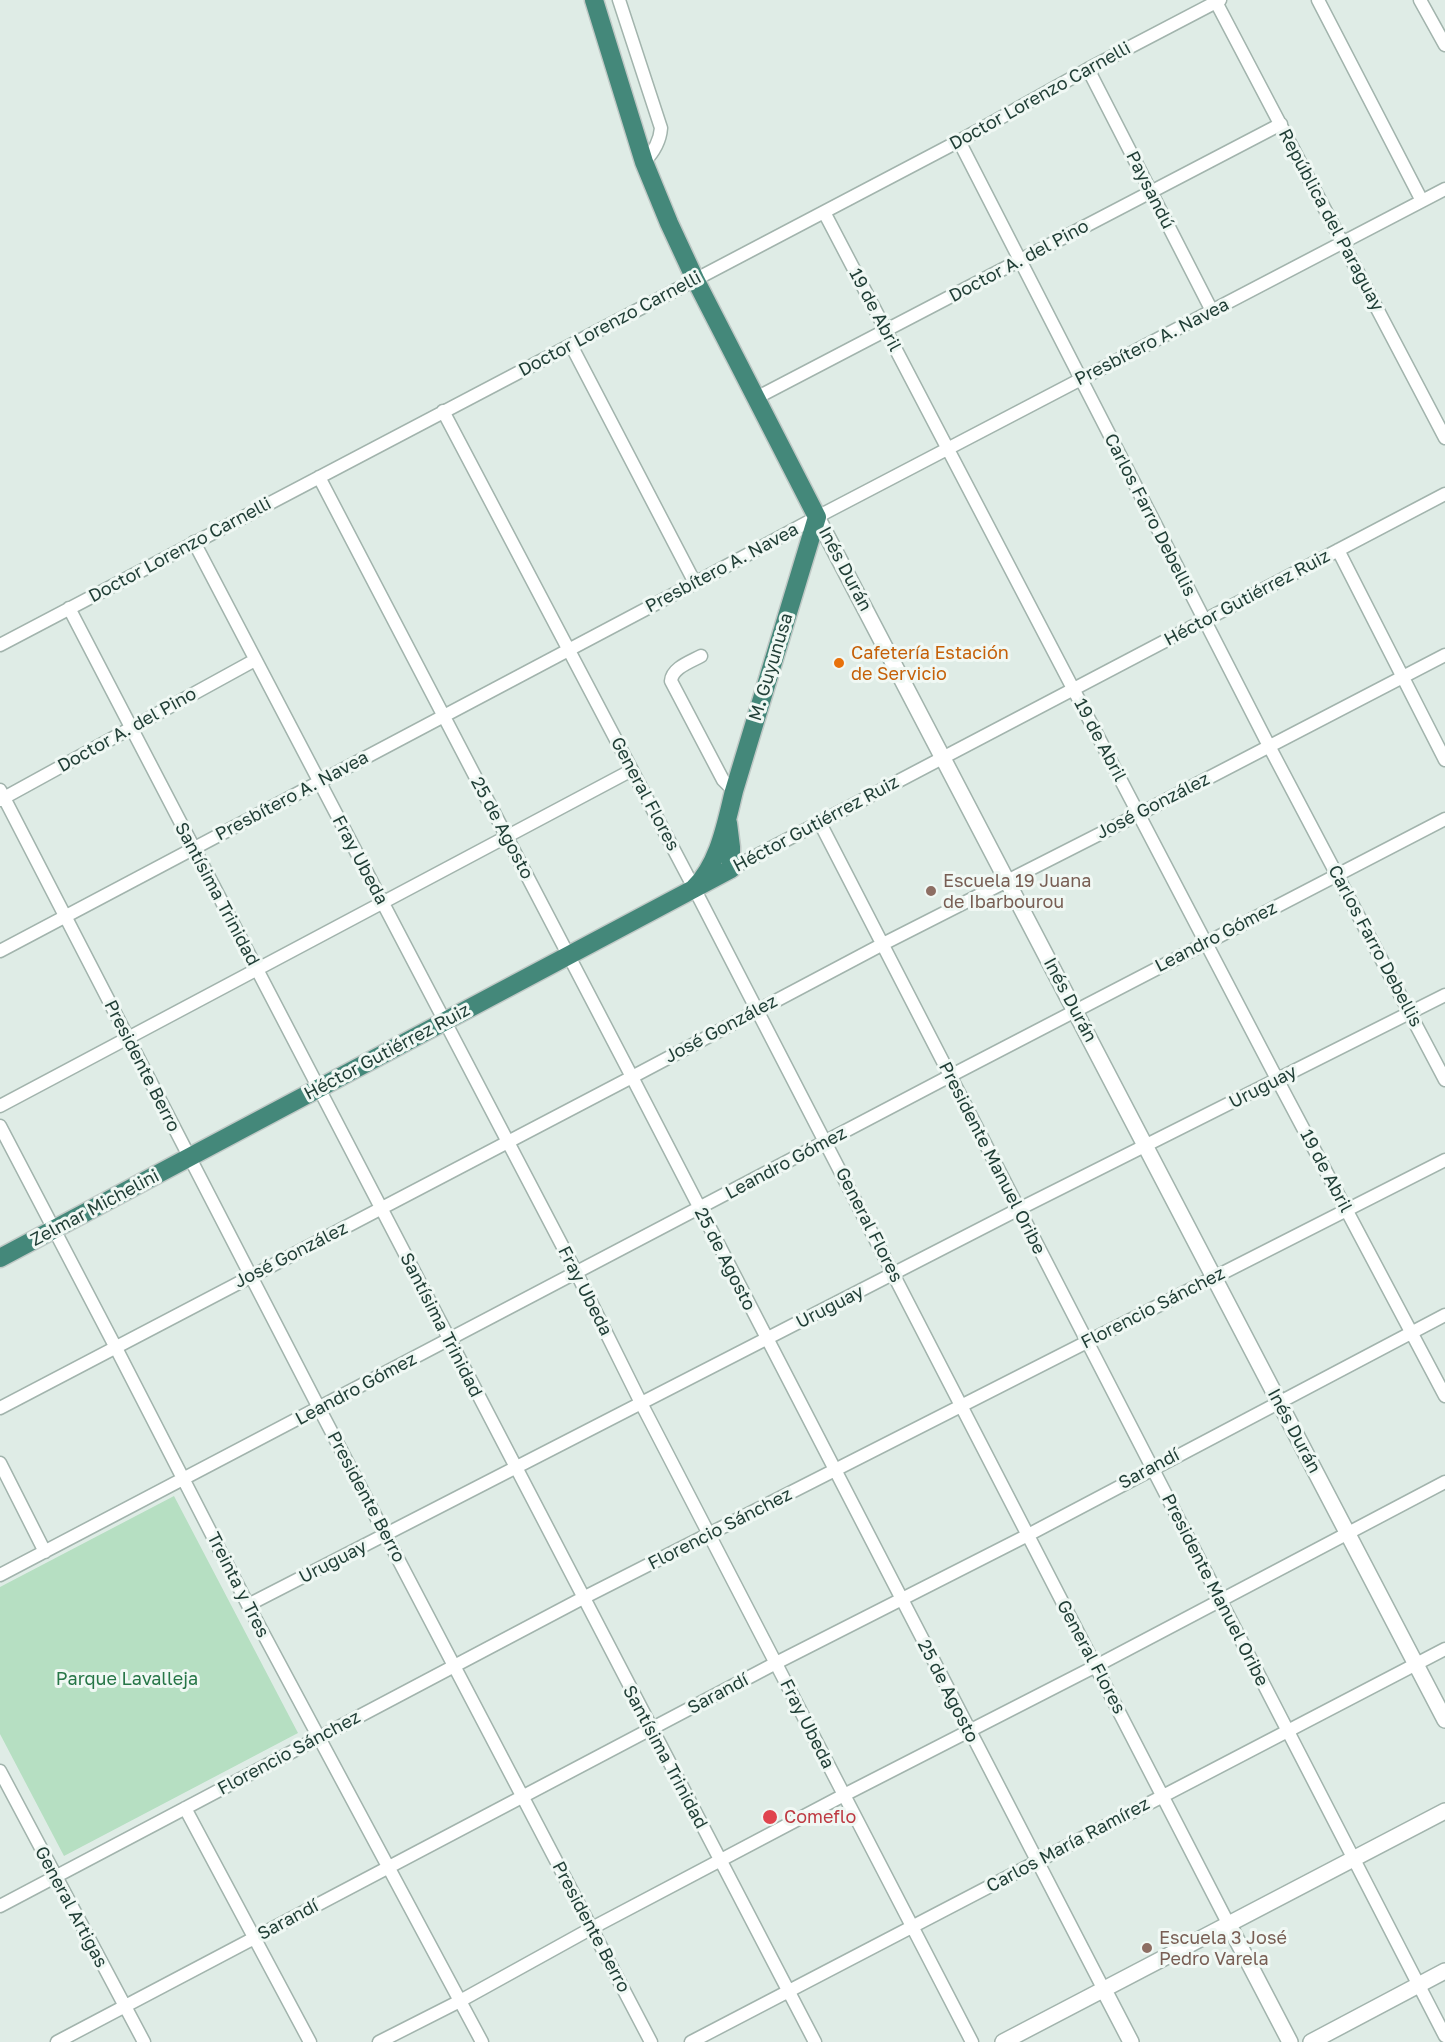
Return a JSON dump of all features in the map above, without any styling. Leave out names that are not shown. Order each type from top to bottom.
[{"type":"highway","name":"Inés Durán","points":[[595,0],[644,162],[695,279],[817,517]]},
{"type":"highway","name":"M. Guyunusa","points":[[694,888],[705,877],[728,818],[734,790],[817,517]]},
{"type":"highway","name":"M. Guyunusa","points":[[728,818],[731,869]]},
{"type":"highway","points":[[716,851],[723,863],[731,869]]},
{"type":"highway","name":"Héctor Gutiérrez Ruiz","points":[[190,1158],[731,869]]},
{"type":"highway","name":"Zelmar Michelini","points":[[0,1258],[190,1158]]},
{"type":"street","points":[[619,0],[661,128],[653,153],[644,162]]},
{"type":"street","points":[[1318,0],[1422,201]]},
{"type":"street","points":[[1420,0],[1445,45]]},
{"type":"street","name":"Doctor Lorenzo Carnelli","points":[[0,645],[959,141],[1088,69],[1218,1]]},
{"type":"street","name":"República del Paraguay","points":[[1218,1],[1445,438]]},
{"type":"street","name":"Paysandú","points":[[1088,69],[1212,311]]},
{"type":"street","name":"Doctor A. del Pino","points":[[756,398],[1281,124]]},
{"type":"street","name":"Carlos Farro Debellis","points":[[959,141],[1269,746],[1445,1080]]},
{"type":"street","name":"Presbítero A. Navea","points":[[0,951],[817,517],[1445,189]]},
{"type":"street","name":"19 de Abril","points":[[824,212],[1445,1396]]},
{"type":"street","points":[[571,345],[695,583]]},
{"type":"street","name":"General Flores","points":[[443,411],[826,1142],[1290,2042]]},
{"type":"street","name":"25 de Agosto","points":[[319,477],[1131,2042]]},
{"type":"street","name":"Héctor Gutiérrez Ruiz","points":[[731,869],[1445,494]]},
{"type":"street","name":"Inés Durán","points":[[817,517],[1445,1720]]},
{"type":"street","name":"Fray Ubeda","points":[[194,542],[576,1272],[641,1403],[972,2042]]},
{"type":"street","points":[[1338,550],[1445,760]]},
{"type":"street","name":"Santísima Trinidad","points":[[69,608],[815,2042]]},
{"type":"street","name":"José González","points":[[0,1408],[883,944],[1445,655]]},
{"type":"street","points":[[701,656],[674,672],[671,681],[723,780],[734,790]]},
{"type":"street","name":"Doctor A. del Pino","points":[[1,796],[255,660]]},
{"type":"street","points":[[0,1106],[632,770]]},
{"type":"street","name":"Presidente Berro","points":[[1,796],[651,2042]]},
{"type":"street","name":"Leandro Gómez","points":[[0,1575],[1076,1010],[1445,819]]},
{"type":"street","name":"Presidente Manuel Oribe","points":[[820,823],[1445,2036]]},
{"type":"street","name":"Uruguay","points":[[248,1605],[1019,1209],[1445,995]]},
{"type":"street","name":"Treinta y Tres","points":[[0,1126],[248,1605],[482,2042]]},
{"type":"street","name":"Florencio Sánchez","points":[[0,1906],[583,1598],[1445,1160]]},
{"type":"street","name":"Sarandí","points":[[57,2042],[776,1663],[1028,1534],[1445,1315]]},
{"type":"street","points":[[0,1463],[45,1552]]},
{"type":"street","points":[[379,2042],[460,2001],[720,1860],[1096,1666],[1445,1482]]},
{"type":"street","name":"Carlos María Ramírez","points":[[691,2042],[1445,1649]]},
{"type":"street","name":"General Artigas","points":[[0,1771],[144,2042]]},
{"type":"street","points":[[185,1808],[310,2042]]},
{"type":"street","points":[[1003,2042],[1445,1811]]},
{"type":"street","points":[[1311,2042],[1445,1971]]},
{"type":"green space","name":"Parque Lavalleja","points":[[174,1496],[298,1733],[64,1856],[0,1734],[0,1587]]},
{"type":"place","name":"Cafetería Estación de Servicio","points":[[839,663]]},
{"type":"place","name":"Escuela 19 Juana de Ibarbourou","points":[[931,891]]},
{"type":"place","name":"Comeflo","points":[[770,1817]]},
{"type":"place","name":"Escuela 3 José Pedro Varela","points":[[1147,1948]]}]
